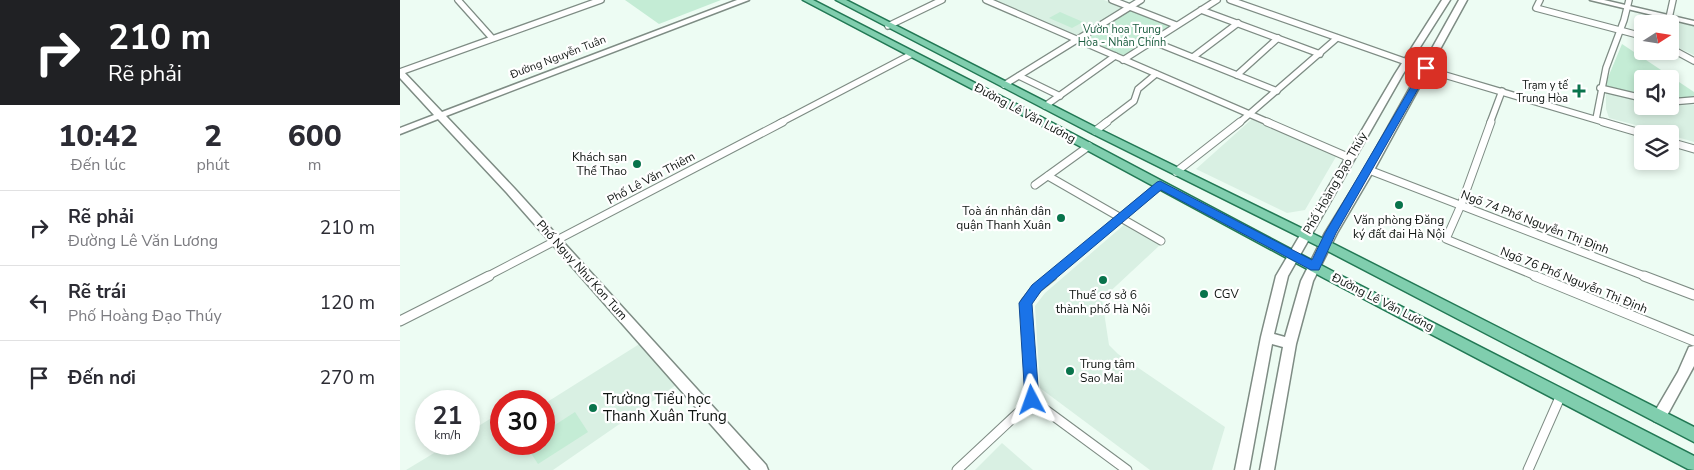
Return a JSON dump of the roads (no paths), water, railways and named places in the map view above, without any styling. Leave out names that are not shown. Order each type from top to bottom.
[{"type":"main road","name":"Đường Nguyễn Tuân","points":[[724,6],[732,0]]},
{"type":"main road","name":"Đường Nguyễn Tuân","points":[[400,131],[724,6],[745,0]]},
{"type":"main road","name":"Đường Lê Văn Lương","points":[[807,0],[1694,464]]},
{"type":"main road","name":"Đường Lê Văn Lương","points":[[840,0],[1045,106],[1326,245],[1694,434]]},
{"type":"main road","name":"Phố Hoàng Đạo Thúy","points":[[1242,470],[1267,337],[1282,276],[1407,62],[1446,0]]},
{"type":"main road","name":"Phố Hoàng Đạo Thúy","points":[[1267,470],[1290,344],[1307,281],[1331,233],[1426,68],[1462,0]]},
{"type":"main road","points":[[1594,0],[1629,4],[1661,15]]},
{"type":"main road","points":[[1679,20],[1694,23]]},
{"type":"main road","name":"Phố Ngụy Như Kon Tum","points":[[400,72],[557,241],[761,470]]},
{"type":"main road","points":[[1267,337],[1290,344]]},
{"type":"main road","points":[[1660,417],[1694,351]]},
{"type":"street","points":[[458,0],[492,38]]},
{"type":"street","points":[[400,72],[601,0]]},
{"type":"street","points":[[888,26],[942,0]]},
{"type":"street","points":[[986,0],[1350,158]]},
{"type":"street","points":[[1112,0],[1176,25]]},
{"type":"street","points":[[1004,85],[1141,0]]},
{"type":"street","points":[[1123,60],[1217,0]]},
{"type":"street","points":[[1230,0],[1407,62],[1634,131]]},
{"type":"street","points":[[1540,0],[1536,8],[1634,34]]},
{"type":"street","points":[[1670,15],[1673,0]]},
{"type":"street","points":[[1596,119],[1600,88],[1611,50],[1622,30],[1629,4]]},
{"type":"street","points":[[1201,10],[1320,54]]},
{"type":"street","points":[[1193,57],[1238,23]]},
{"type":"street","points":[[1237,75],[1278,38]]},
{"type":"street","points":[[1176,172],[1250,115],[1337,38]]},
{"type":"street","points":[[1152,41],[1277,91]]},
{"type":"street","points":[[1679,53],[1694,61]]},
{"type":"street","name":"Phố Lê Văn Thiêm","points":[[400,321],[557,241],[912,54]]},
{"type":"street","points":[[1045,106],[1115,56]]},
{"type":"street","points":[[1095,131],[1134,101],[1138,89],[1156,74]]},
{"type":"street","points":[[1019,76],[1060,96]]},
{"type":"street","points":[[1600,88],[1634,96]]},
{"type":"street","points":[[1461,206],[1502,91]]},
{"type":"street","points":[[1679,101],[1694,100]]},
{"type":"street","points":[[1679,145],[1694,149]]},
{"type":"street","points":[[1035,186],[1089,146]]},
{"type":"street","name":"Ngõ 74 Phố Nguyễn Thị Định","points":[[1368,170],[1694,295]]},
{"type":"street","points":[[1048,176],[1161,241]]},
{"type":"street","points":[[1032,400],[1026,303],[1036,288],[1160,185]]},
{"type":"street","name":"Ngõ 76 Phố Nguyễn Thị Định","points":[[1461,206],[1446,239],[1694,341]]},
{"type":"street","points":[[1531,469],[1561,395]]},
{"type":"street","points":[[957,470],[1032,400]]},
{"type":"street","points":[[1032,400],[1128,470]]},
{"type":"place","name":"Trạm y tế Trung Hòa","points":[[1579,91]]},
{"type":"place","name":"Khách sạn Thể Thao","points":[[637,164]]},
{"type":"place","name":"Văn phòng Đăng ký đất đai Hà Nội","points":[[1399,205]]},
{"type":"place","name":"Toà án nhân dân quận Thanh Xuân","points":[[1061,218]]},
{"type":"place","name":"Thuế cơ sở 6 thành phố Hà Nội","points":[[1103,280]]},
{"type":"place","name":"CGV","points":[[1204,294]]},
{"type":"place","name":"Trung tâm Sao Mai","points":[[1070,371]]},
{"type":"place","name":"Trường Tiểu học Thanh Xuân Trung","points":[[593,408]]},
{"type":"park label","name":"Vườn hoa Trung Hòa - Nhân Chính","points":[[1122,35]]}]
